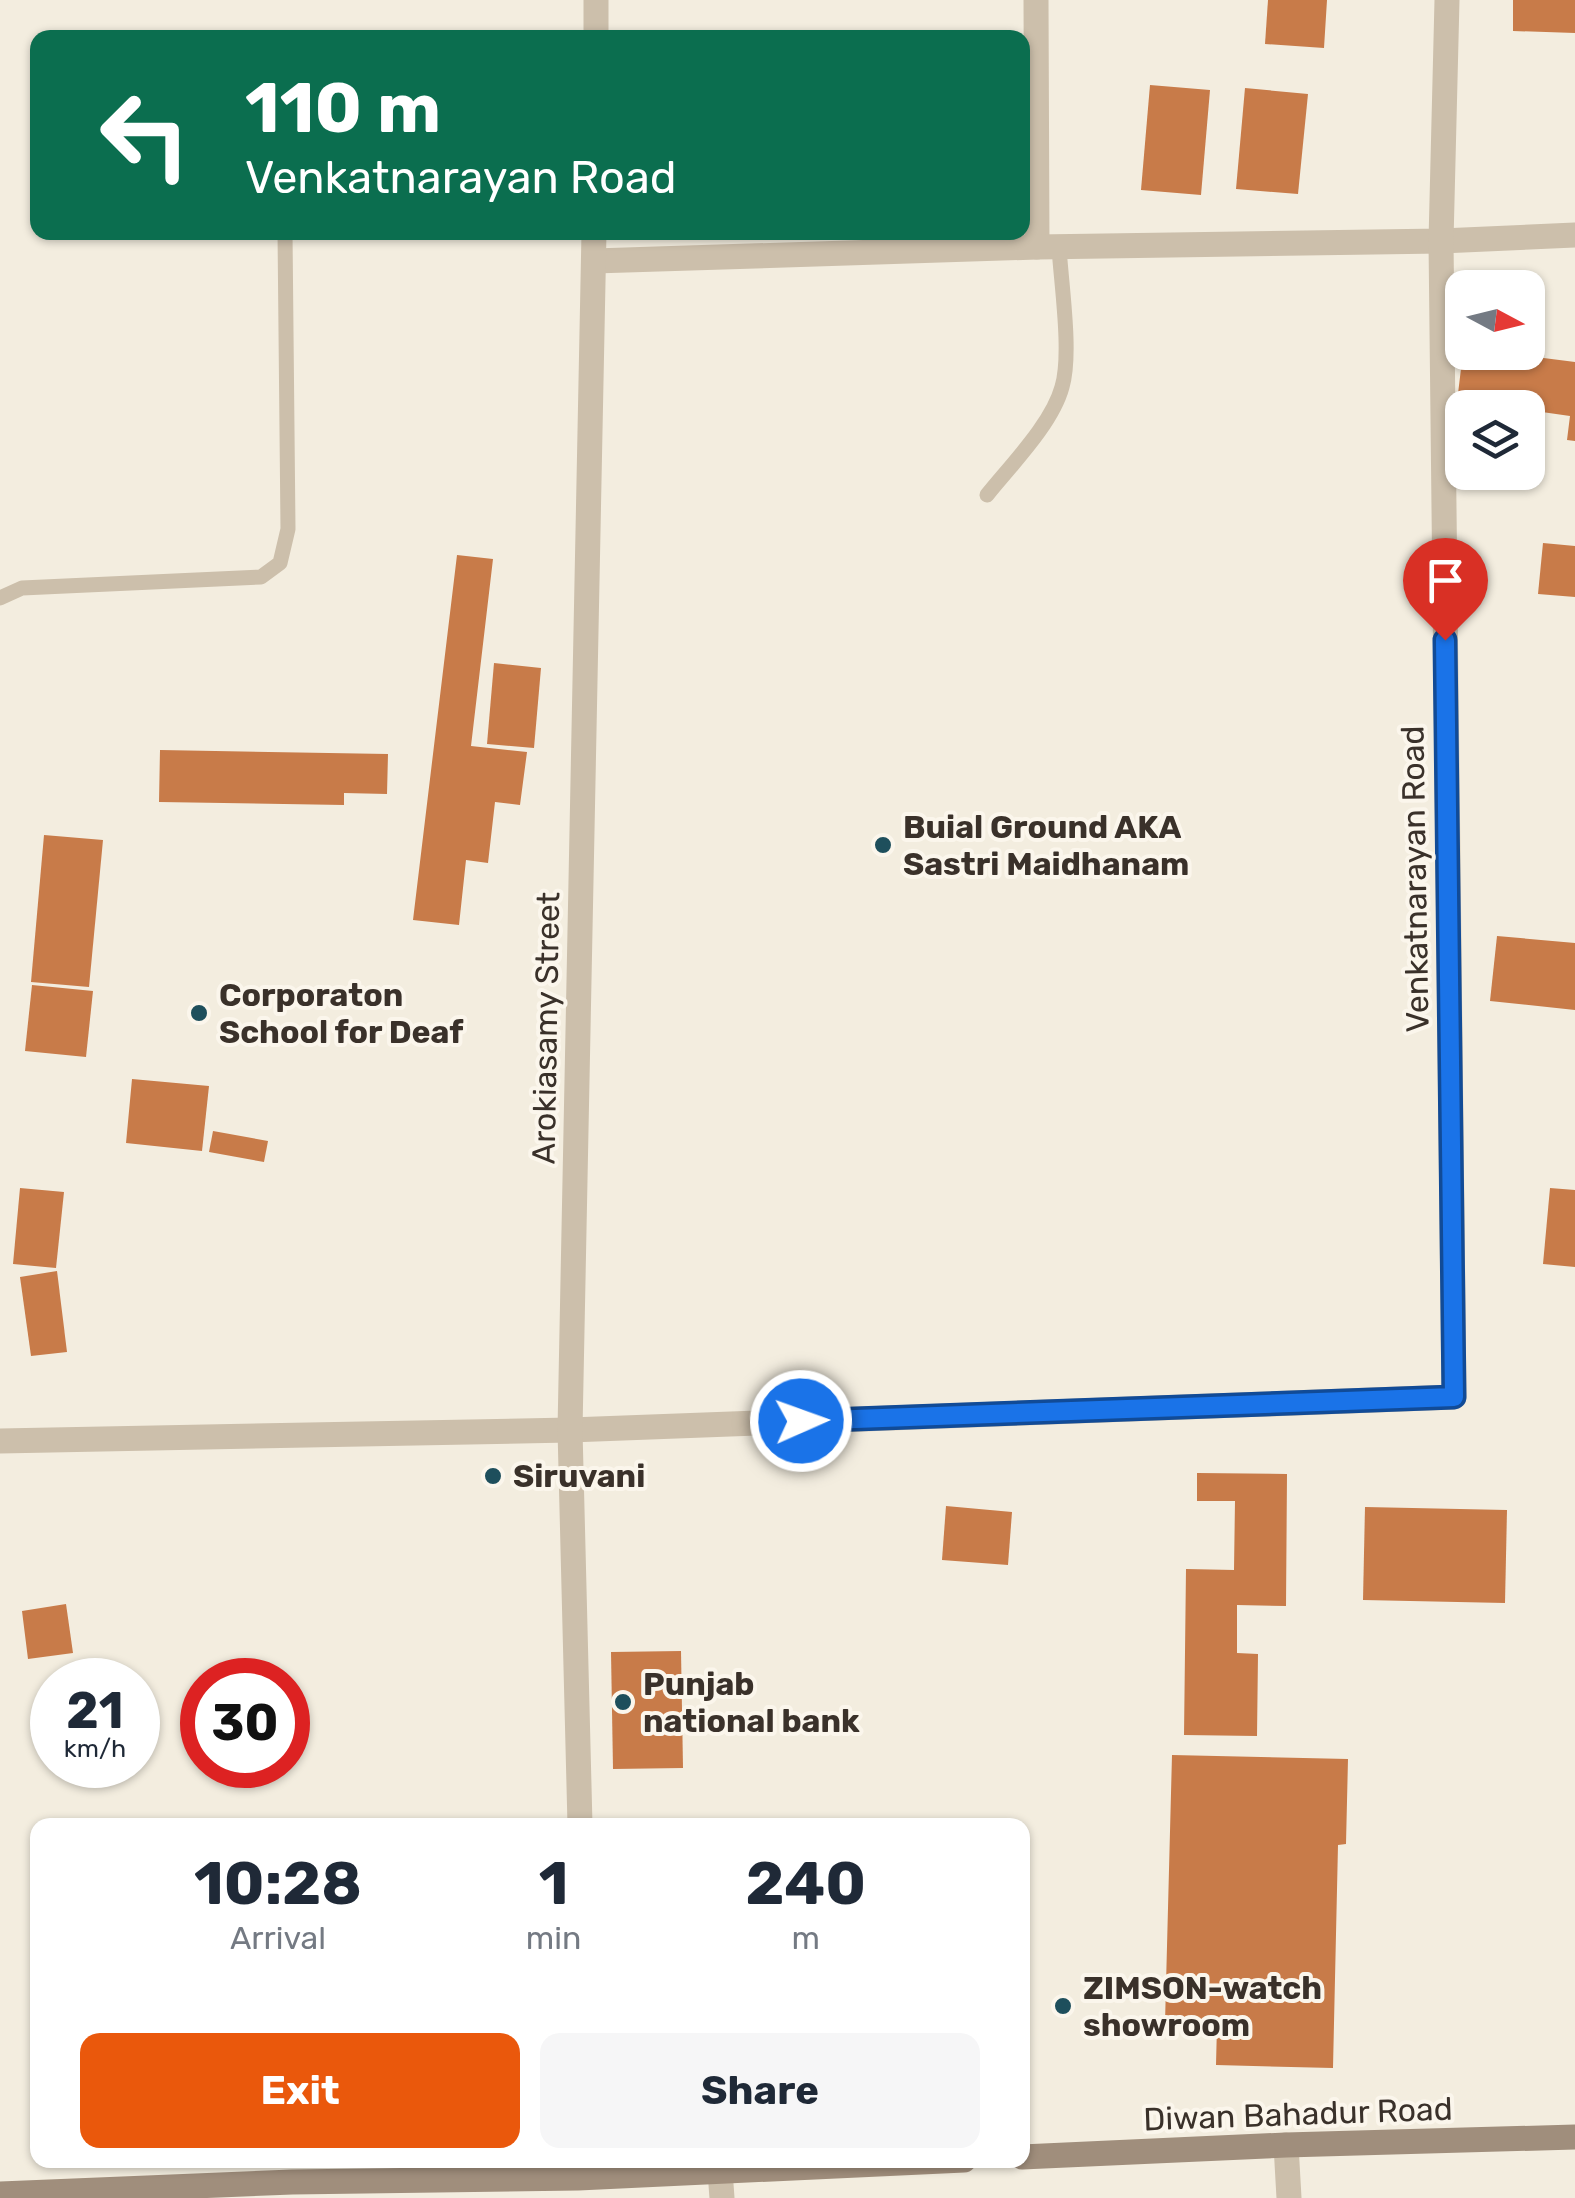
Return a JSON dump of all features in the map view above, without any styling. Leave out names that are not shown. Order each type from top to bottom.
[{"type":"main road","name":"Diwan Bahadur Road","points":[[1030,2157],[1575,2137]]},
{"type":"main road","points":[[0,2194],[293,2190],[578,2169],[787,2168]]},
{"type":"street","points":[[596,0],[596,30]]},
{"type":"street","points":[[1036,0],[1048,247]]},
{"type":"street","name":"Venkatnarayan Road","points":[[570,1430],[1454,1397],[1441,242],[1447,0]]},
{"type":"street","points":[[594,262],[1048,247],[1441,242],[1575,235]]},
{"type":"street","name":"Arokiasamy Street","points":[[580,1818],[570,1430],[594,240]]},
{"type":"street","points":[[0,1440],[570,1430]]},
{"type":"street","points":[[1286,2145],[1289,2198]]},
{"type":"street","points":[[720,2171],[722,2198]]},
{"type":"lane","points":[[0,598],[22,588],[261,578],[280,562],[288,529],[285,240]]},
{"type":"lane","points":[[987,495],[1051,412],[1063,385],[1048,247]]},
{"type":"building","points":[[1268,0],[1327,0],[1324,48],[1265,44]]},
{"type":"building","points":[[1513,0],[1575,0],[1575,33],[1513,31]]},
{"type":"building","points":[[1150,85],[1210,90],[1201,195],[1141,190]]},
{"type":"building","points":[[1245,88],[1308,94],[1298,194],[1236,189]]},
{"type":"building","points":[[1545,358],[1575,362],[1575,441],[1567,440],[1570,416],[1545,412],[1545,390],[1458,390],[1461,370],[1545,370]]},
{"type":"building","points":[[1543,543],[1575,546],[1575,597],[1538,594]]},
{"type":"building","points":[[457,555],[493,559],[471,746],[527,752],[520,805],[495,802],[488,863],[466,860],[459,925],[413,920]]},
{"type":"building","points":[[494,663],[541,668],[534,748],[487,744]]},
{"type":"building","points":[[160,750],[388,754],[387,794],[344,793],[344,805],[159,802]]},
{"type":"building","points":[[44,835],[103,840],[89,987],[31,982]]},
{"type":"building","points":[[1497,936],[1575,943],[1575,1010],[1490,1001]]},
{"type":"building","points":[[32,985],[93,991],[86,1057],[25,1051]]},
{"type":"building","points":[[132,1079],[209,1086],[202,1151],[126,1143]]},
{"type":"building","points":[[213,1131],[268,1141],[264,1162],[209,1152]]},
{"type":"building","points":[[20,1188],[64,1192],[56,1268],[13,1264]]},
{"type":"building","points":[[1550,1188],[1575,1190],[1575,1267],[1543,1264]]},
{"type":"building","points":[[57,1271],[67,1352],[31,1356],[20,1277]]},
{"type":"building","points":[[1197,1473],[1287,1474],[1286,1606],[1237,1605],[1237,1653],[1258,1654],[1257,1736],[1184,1735],[1186,1569],[1234,1570],[1235,1501],[1197,1501]]},
{"type":"building","points":[[946,1506],[1012,1512],[1008,1565],[942,1560]]},
{"type":"building","points":[[1365,1507],[1507,1510],[1505,1603],[1363,1600]]},
{"type":"building","points":[[66,1604],[73,1653],[28,1659],[22,1611]]},
{"type":"building","points":[[681,1651],[683,1768],[613,1769],[611,1652]]},
{"type":"building","points":[[1172,1755],[1348,1759],[1346,1844],[1338,1845],[1333,2068],[1216,2065],[1217,2025],[1165,2023]]},
{"type":"place","name":"Buial Ground AKA Sastri Maidhanam","points":[[883,845]]},
{"type":"place","name":"Corporaton School for Deaf","points":[[199,1013]]},
{"type":"place","name":"Siruvani","points":[[493,1476]]},
{"type":"place","name":"Punjab national bank","points":[[623,1702]]},
{"type":"place","name":"ZIMSON-watch showroom","points":[[1063,2006]]},
{"type":"route","points":[[801,1421],[1454,1397],[1445,640]]}]
